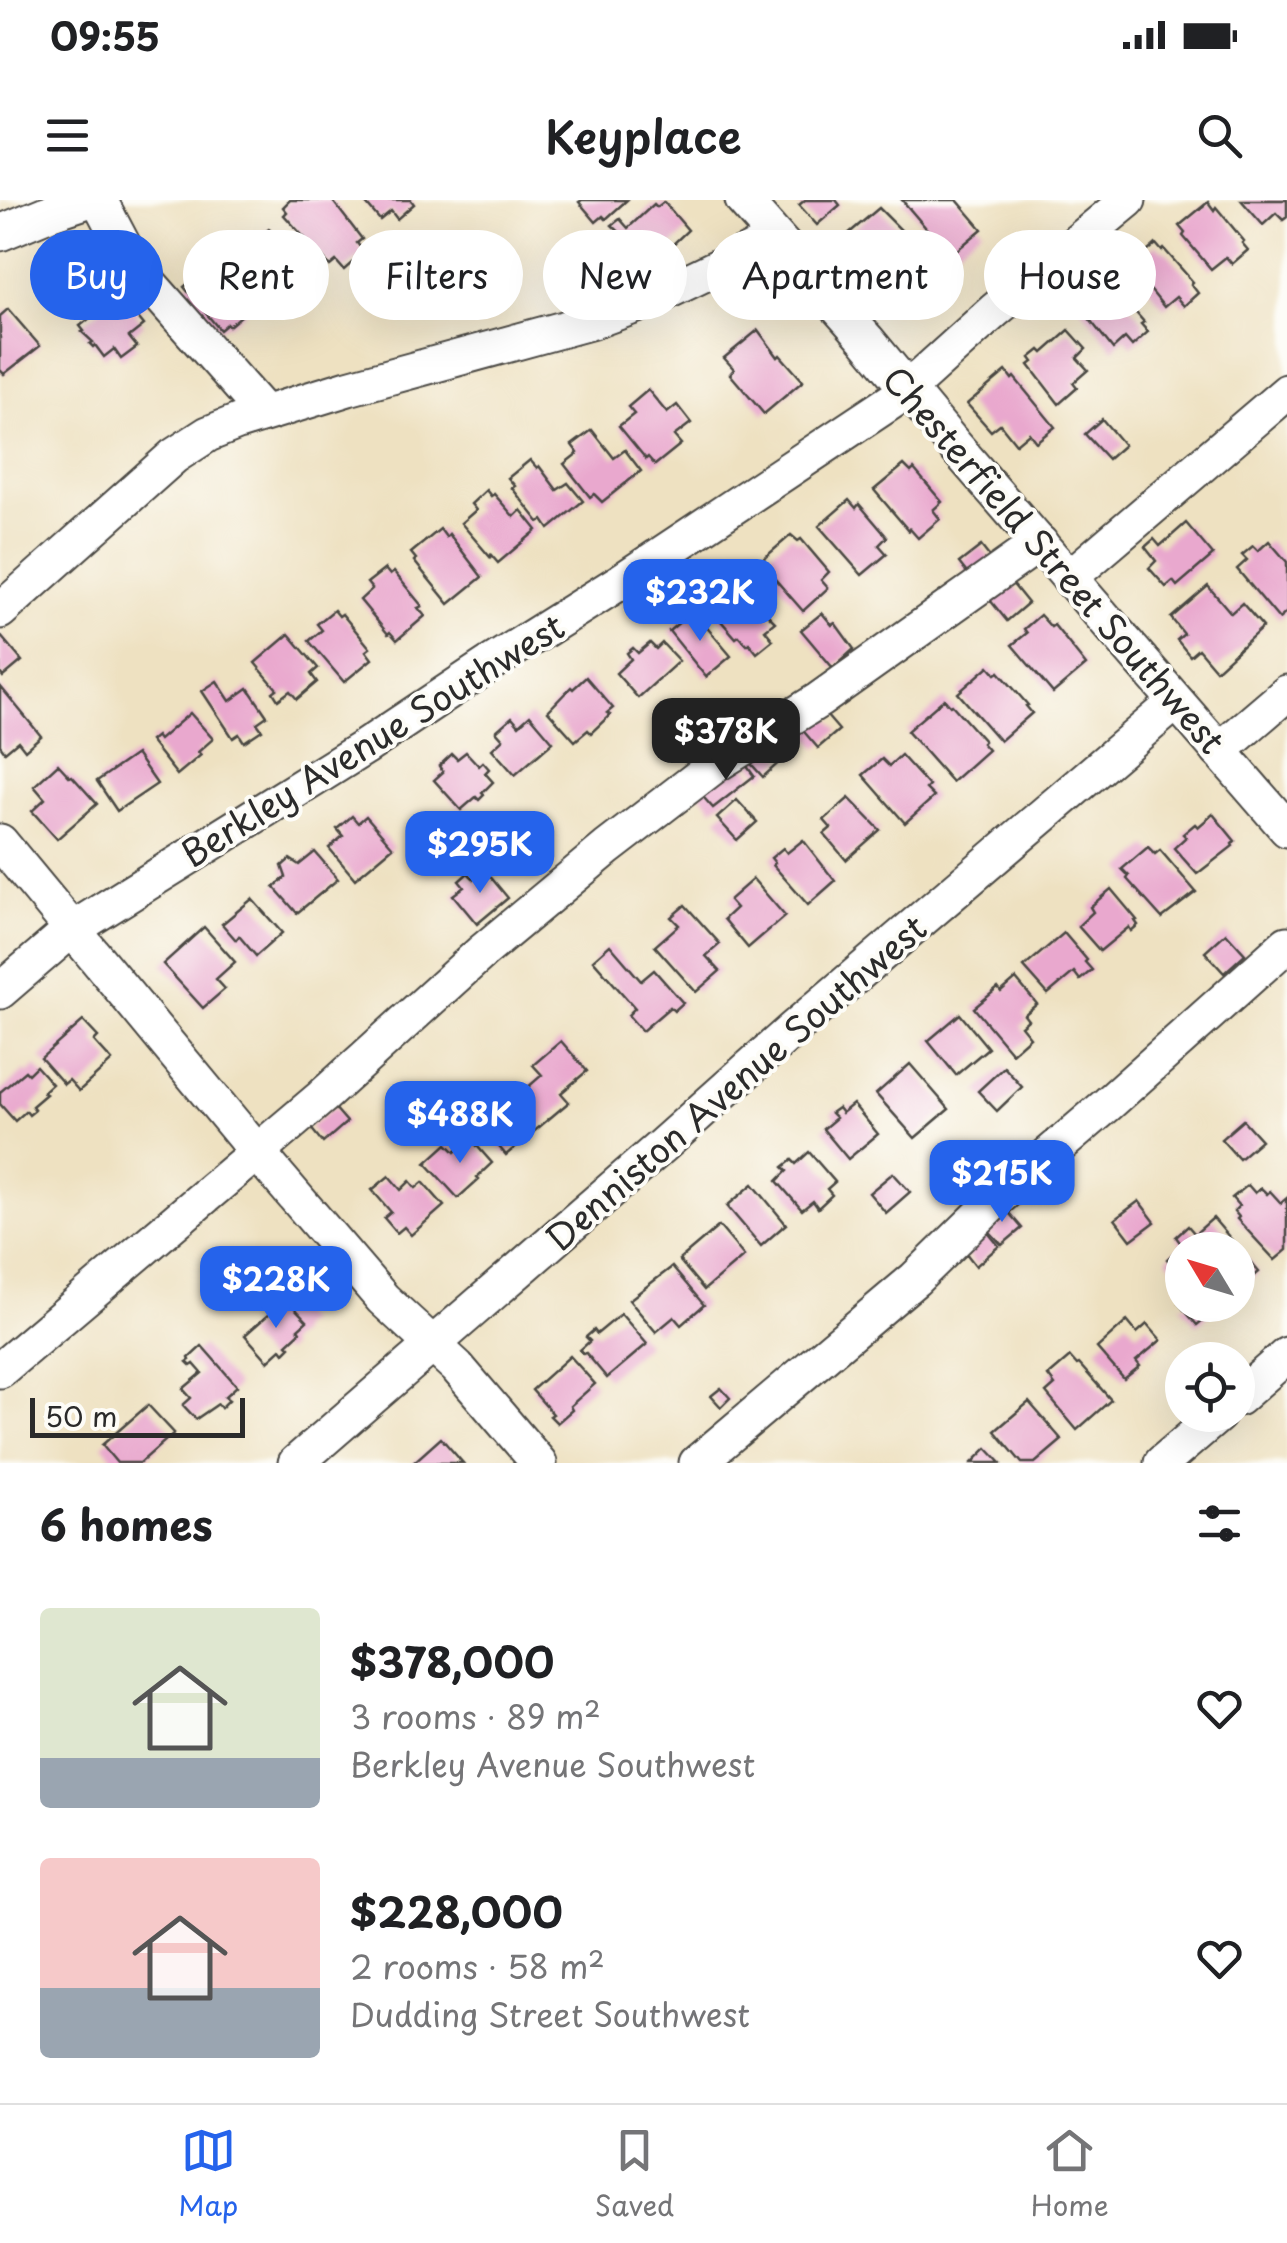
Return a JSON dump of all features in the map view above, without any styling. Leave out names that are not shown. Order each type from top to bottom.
[{"type":"street","points":[[0,233],[88,200]]},
{"type":"street","points":[[99,200],[128,255],[148,282],[264,413]]},
{"type":"street","name":"Chesterfield Street Southwest","points":[[742,200],[768,230]]},
{"type":"street","name":"Berkley Avenue Southwest","points":[[0,991],[73,930],[620,582],[907,388],[994,310],[1128,200]]},
{"type":"street","points":[[0,611],[174,456],[208,434],[348,388],[593,321],[707,272]]},
{"type":"street","name":"Chesterfield Street Southwest","points":[[849,320],[1287,829]]},
{"type":"street","points":[[1069,578],[1287,392]]},
{"type":"street","points":[[0,1370],[606,848],[714,765],[818,700],[1040,544]]},
{"type":"street","points":[[1219,751],[1287,693]]},
{"type":"street","name":"Denniston Avenue Southwest","points":[[296,1463],[792,1030],[1176,702]]},
{"type":"street","points":[[0,842],[383,1299],[457,1368],[539,1463]]},
{"type":"street","points":[[697,1463],[915,1279],[998,1198],[1287,944]]},
{"type":"street","points":[[1255,1383],[1287,1356]]},
{"type":"street","points":[[1162,1463],[1198,1432]]},
{"type":"building","points":[[290,200],[332,200],[355,230],[349,230],[349,266],[344,270],[336,261],[329,265],[329,230],[298,230],[284,215],[287,212],[283,207]]},
{"type":"building","points":[[363,200],[411,200],[414,204],[397,219],[391,211],[380,220]]},
{"type":"building","points":[[627,200],[606,219],[603,216],[596,222],[579,202]]},
{"type":"building","points":[[805,200],[836,200],[840,205],[817,225],[799,205]]},
{"type":"building","points":[[902,200],[957,200],[982,229],[964,244],[964,230],[928,230]]},
{"type":"building","points":[[1241,200],[1287,200],[1287,217],[1283,220],[1276,213],[1263,225]]},
{"type":"building","points":[[664,202],[688,230],[617,230],[612,225],[620,219],[628,228],[654,204],[657,207]]},
{"type":"building","points":[[1208,202],[1248,250],[1232,264],[1226,257],[1211,269],[1179,226]]},
{"type":"building","points":[[879,208],[901,230],[853,230]]},
{"type":"building","points":[[1156,244],[1193,282],[1198,293],[1184,306],[1176,297],[1164,307],[1156,297]]},
{"type":"building","points":[[8,309],[40,346],[4,374],[0,370],[0,316]]},
{"type":"building","points":[[88,320],[140,320],[144,325],[129,337],[137,347],[121,359],[114,349],[104,357],[90,344],[93,342],[80,326]]},
{"type":"building","points":[[212,320],[236,320],[227,324],[220,330]]},
{"type":"building","points":[[1090,320],[1142,320],[1148,332],[1132,346],[1125,338],[1113,349]]},
{"type":"building","points":[[758,330],[803,381],[764,414],[730,374],[734,369],[724,358]]},
{"type":"building","points":[[1069,330],[1086,349],[1077,358],[1088,370],[1073,383],[1077,388],[1059,404],[1029,365],[1033,362],[1030,358],[1040,350],[1043,353]]},
{"type":"building","points":[[1006,371],[1055,427],[1036,442],[1029,433],[1016,444],[1000,424],[991,431],[967,404]]},
{"type":"building","points":[[648,390],[667,413],[677,405],[691,423],[674,436],[681,444],[655,465],[619,426],[634,414],[628,407]]},
{"type":"building","points":[[1102,419],[1124,445],[1108,459],[1085,434]]},
{"type":"building","points":[[592,430],[614,458],[625,450],[641,471],[602,502],[594,494],[590,497],[564,464],[578,453],[572,445]]},
{"type":"building","points":[[530,460],[557,490],[568,483],[583,501],[549,529],[543,520],[539,522],[508,478]]},
{"type":"building","points":[[904,465],[911,472],[914,469],[942,502],[933,510],[940,519],[918,538],[874,490]]},
{"type":"building","points":[[486,490],[514,517],[521,510],[537,530],[498,563],[461,523],[476,510],[471,504]]},
{"type":"building","points":[[849,500],[856,508],[859,504],[887,537],[879,545],[887,554],[862,575],[819,526]]},
{"type":"building","points":[[1186,523],[1213,555],[1177,586],[1173,581],[1166,587],[1149,568],[1156,561],[1145,547],[1154,539],[1160,546]]},
{"type":"building","points":[[440,529],[446,537],[449,534],[482,577],[449,604],[411,553]]},
{"type":"building","points":[[791,535],[801,539],[829,572],[821,580],[828,588],[803,611],[762,560]]},
{"type":"building","points":[[1269,541],[1287,562],[1287,612],[1279,619],[1237,569],[1247,560],[1242,555],[1253,546],[1258,551]]},
{"type":"building","points":[[981,546],[992,560],[970,577],[959,563]]},
{"type":"building","points":[[385,569],[390,575],[394,572],[422,606],[418,608],[425,616],[397,640],[360,600],[372,589],[367,583]]},
{"type":"building","points":[[733,570],[770,610],[766,613],[775,622],[765,630],[773,640],[757,653],[749,643],[736,638],[703,596]]},
{"type":"building","points":[[1011,582],[1028,603],[1007,621],[990,600]]},
{"type":"building","points":[[1208,586],[1231,613],[1242,603],[1263,627],[1216,670],[1198,649],[1190,656],[1177,640],[1184,634],[1171,618]]},
{"type":"building","points":[[334,610],[339,616],[342,614],[370,648],[366,651],[372,659],[344,682],[309,641],[322,630],[317,624]]},
{"type":"building","points":[[693,611],[731,656],[706,677],[669,631]]},
{"type":"building","points":[[822,613],[832,625],[835,623],[854,649],[833,668],[801,630]]},
{"type":"building","points":[[1040,615],[1051,627],[1054,625],[1086,665],[1053,693],[1012,645]]},
{"type":"building","points":[[289,634],[318,668],[311,674],[317,682],[297,699],[290,691],[278,700],[273,692],[277,689],[255,663]]},
{"type":"building","points":[[0,635],[22,661],[3,677],[0,673]]},
{"type":"building","points":[[650,643],[656,649],[662,643],[679,661],[638,698],[616,673],[631,659],[627,653],[633,648],[638,653]]},
{"type":"building","points":[[989,666],[996,674],[999,672],[1032,713],[1000,741],[958,693]]},
{"type":"building","points":[[586,677],[613,708],[591,733],[588,730],[575,741],[548,711]]},
{"type":"building","points":[[217,681],[230,701],[248,688],[267,716],[257,723],[262,730],[244,742],[239,734],[233,738],[202,691]]},
{"type":"building","points":[[0,686],[41,736],[25,750],[18,741],[5,752],[0,745]]},
{"type":"building","points":[[944,699],[988,750],[952,782],[907,731]]},
{"type":"building","points":[[820,708],[839,730],[818,748],[799,726]]},
{"type":"building","points":[[190,713],[213,739],[177,775],[150,741],[156,736],[159,740]]},
{"type":"building","points":[[530,715],[553,742],[515,775],[492,749],[503,739],[496,731],[512,717],[519,725]]},
{"type":"building","points":[[765,739],[783,759],[763,777],[745,757]]},
{"type":"building","points":[[466,752],[479,766],[483,762],[489,769],[485,773],[493,782],[479,800],[476,797],[461,810],[434,780],[443,772],[439,766],[452,754],[457,759]]},
{"type":"building","points":[[136,754],[157,784],[117,811],[97,781]]},
{"type":"building","points":[[901,755],[934,797],[905,823],[863,775],[882,759],[889,766]]},
{"type":"building","points":[[741,758],[754,776],[713,808],[697,790]]},
{"type":"building","points":[[58,764],[97,804],[57,839],[32,811],[45,799],[34,786]]},
{"type":"building","points":[[849,798],[880,830],[846,860],[824,834],[831,828],[824,820]]},
{"type":"building","points":[[737,800],[757,822],[737,840],[717,818]]},
{"type":"building","points":[[1213,814],[1235,841],[1197,874],[1174,848],[1186,837],[1183,834]]},
{"type":"building","points":[[352,816],[358,823],[366,816],[393,847],[355,879],[329,848],[343,836],[337,829]]},
{"type":"building","points":[[803,840],[835,881],[808,905],[771,858],[783,848],[787,853]]},
{"type":"building","points":[[1148,847],[1155,854],[1160,850],[1196,892],[1162,918],[1122,869]]},
{"type":"building","points":[[315,852],[338,879],[297,913],[274,887],[286,877],[282,866],[290,859],[299,865]]},
{"type":"building","points":[[484,869],[508,898],[477,924],[453,895],[464,887],[459,881],[468,873],[474,879]]},
{"type":"building","points":[[753,879],[785,916],[748,948],[724,919],[736,908],[729,900]]},
{"type":"building","points":[[1111,889],[1138,925],[1131,931],[1129,927],[1100,951],[1078,926],[1093,912],[1090,907]]},
{"type":"building","points":[[252,899],[282,933],[256,956],[222,924]]},
{"type":"building","points":[[685,905],[720,944],[706,956],[720,971],[696,992],[655,946],[679,925],[671,917]]},
{"type":"building","points":[[204,927],[235,962],[216,979],[225,989],[203,1008],[163,964]]},
{"type":"building","points":[[1064,933],[1092,970],[1080,980],[1074,972],[1048,994],[1024,967]]},
{"type":"building","points":[[1226,933],[1245,954],[1224,973],[1205,952]]},
{"type":"building","points":[[610,945],[641,981],[654,970],[683,1003],[674,1011],[670,1007],[642,1031],[628,1015],[635,1008],[593,960]]},
{"type":"building","points":[[1016,979],[1037,1004],[1024,1015],[1028,1020],[1021,1026],[1030,1037],[1012,1053],[974,1008]]},
{"type":"building","points":[[960,1014],[988,1048],[956,1075],[928,1041]]},
{"type":"building","points":[[83,1021],[112,1061],[79,1091],[69,1080],[64,1084],[41,1058]]},
{"type":"building","points":[[561,1041],[587,1071],[561,1093],[569,1102],[506,1155],[488,1134],[517,1110],[511,1102],[542,1075],[533,1065]]},
{"type":"building","points":[[910,1064],[949,1109],[915,1138],[876,1094]]},
{"type":"building","points":[[36,1066],[52,1084],[32,1106],[35,1110],[29,1115],[26,1111],[15,1121],[0,1104],[0,1092]]},
{"type":"building","points":[[1004,1067],[1022,1087],[997,1111],[978,1091]]},
{"type":"building","points":[[853,1104],[878,1134],[848,1159],[823,1129],[836,1118],[831,1113],[838,1108],[842,1113]]},
{"type":"building","points":[[334,1107],[347,1122],[323,1143],[310,1127]]},
{"type":"building","points":[[1243,1120],[1261,1140],[1239,1159],[1221,1139]]},
{"type":"building","points":[[470,1138],[492,1163],[458,1198],[426,1163],[447,1144],[455,1152]]},
{"type":"building","points":[[809,1152],[835,1182],[827,1189],[832,1195],[818,1208],[813,1201],[802,1210],[777,1181],[787,1171],[783,1167],[792,1160],[796,1164]]},
{"type":"building","points":[[964,1157],[985,1178],[963,1199],[943,1178]]},
{"type":"building","points":[[893,1173],[910,1192],[886,1213],[869,1193]]},
{"type":"building","points":[[389,1176],[401,1190],[410,1181],[416,1188],[423,1182],[444,1206],[411,1235],[404,1227],[397,1233],[384,1218],[391,1212],[372,1190]]},
{"type":"building","points":[[753,1184],[786,1224],[761,1246],[727,1206]]},
{"type":"building","points":[[1248,1185],[1255,1193],[1261,1188],[1267,1194],[1270,1191],[1281,1203],[1287,1198],[1287,1250],[1275,1260],[1255,1238],[1255,1232],[1249,1232],[1237,1219],[1234,1211],[1239,1206],[1232,1198]]},
{"type":"building","points":[[1139,1201],[1155,1222],[1131,1240],[1115,1219]]},
{"type":"building","points":[[1003,1206],[1022,1228],[1002,1245],[982,1223]]},
{"type":"building","points":[[1213,1218],[1225,1232],[1197,1232]]},
{"type":"building","points":[[981,1224],[999,1246],[976,1266],[958,1243]]},
{"type":"building","points":[[719,1226],[744,1256],[704,1290],[679,1260]]},
{"type":"building","points":[[672,1267],[704,1305],[681,1325],[674,1317],[656,1332],[629,1300]]},
{"type":"building","points":[[289,1302],[307,1321],[287,1344],[290,1347],[284,1353],[281,1349],[268,1361],[245,1335],[278,1306],[281,1309]]},
{"type":"building","points":[[621,1314],[647,1344],[607,1378],[580,1350],[590,1341],[586,1337],[594,1330],[597,1334]]},
{"type":"building","points":[[1127,1321],[1137,1333],[1147,1324],[1161,1340],[1136,1361],[1140,1366],[1124,1379],[1097,1348]]},
{"type":"building","points":[[202,1346],[237,1386],[225,1397],[229,1400],[221,1408],[218,1404],[196,1419],[183,1405],[191,1398],[183,1389],[202,1373],[187,1362]]},
{"type":"building","points":[[570,1356],[595,1384],[557,1423],[532,1390]]},
{"type":"building","points":[[1070,1357],[1111,1400],[1077,1430],[1046,1393],[1055,1385],[1048,1376]]},
{"type":"building","points":[[721,1388],[730,1398],[721,1407],[711,1396]]},
{"type":"building","points":[[1029,1402],[1062,1440],[1035,1463],[1022,1463],[995,1431]]},
{"type":"building","points":[[148,1405],[174,1433],[140,1463],[117,1463],[102,1445]]},
{"type":"building","points":[[441,1438],[463,1463],[413,1463]]},
{"type":"building","points":[[987,1448],[1001,1463],[972,1463]]}]
